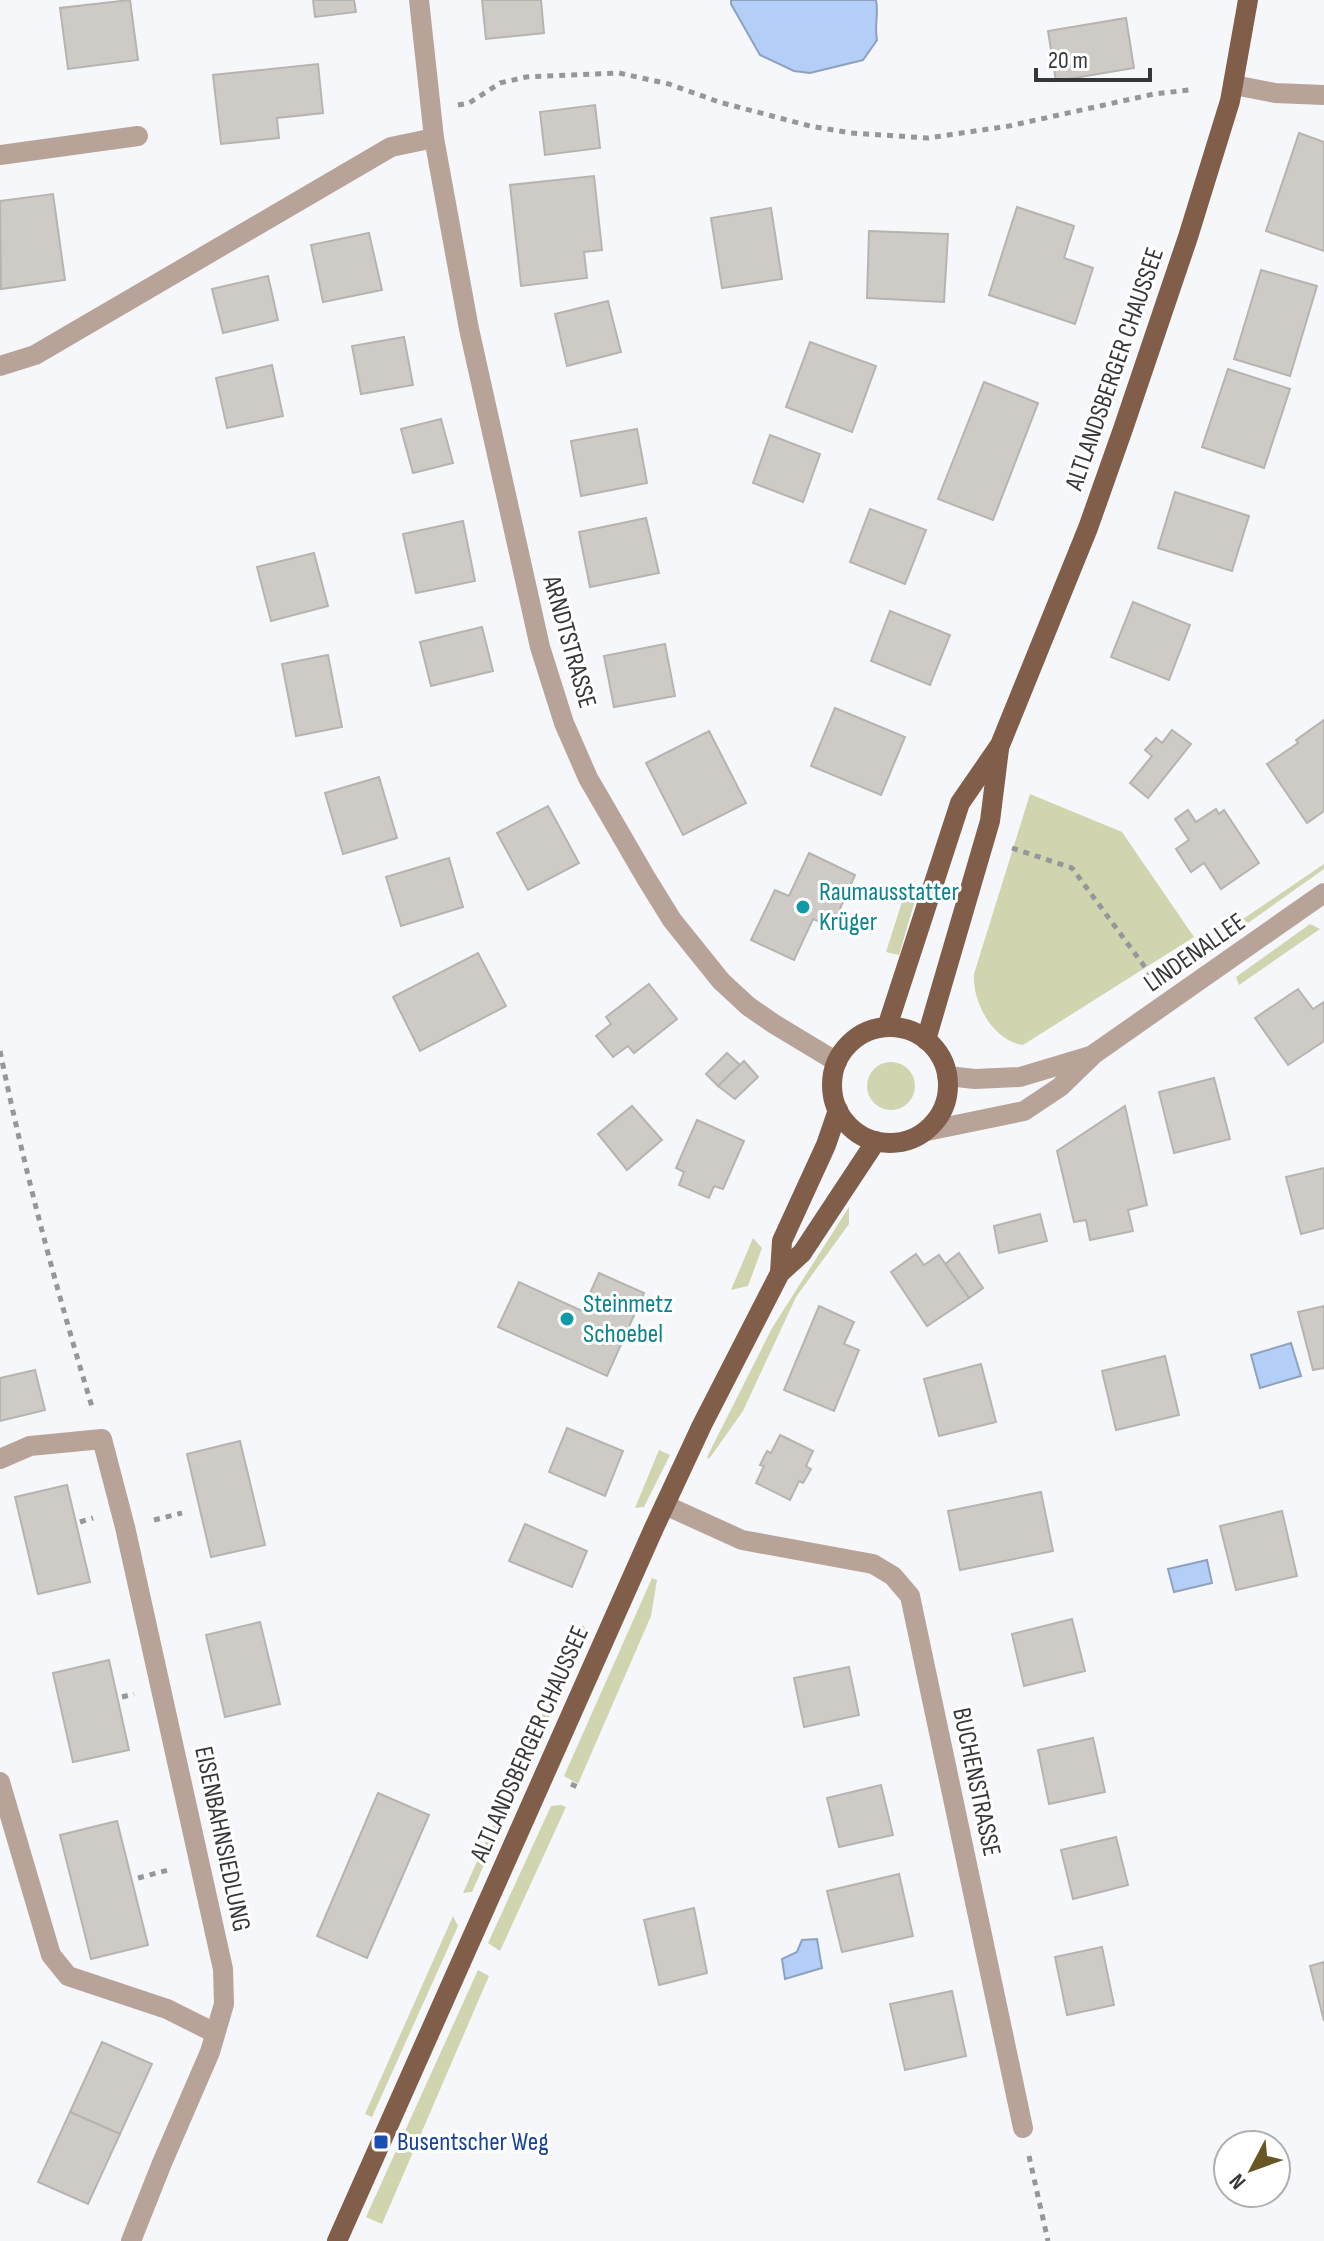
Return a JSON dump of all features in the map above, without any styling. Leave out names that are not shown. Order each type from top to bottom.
[{"type":"main road","name":"ALTLANDSBERGER CHAUSSEE","points":[[887,1027],[960,803],[1000,745],[1103,485],[1188,237],[1234,85],[1248,0]]},
{"type":"main road","name":"ALTLANDSBERGER CHAUSSEE","points":[[926,1040],[990,821],[1000,745]]},
{"type":"main road","points":[[837,1062],[857,1038],[871,1030],[887,1027],[914,1033],[926,1040],[943,1062],[947,1076],[944,1106],[927,1131],[911,1140],[893,1143],[860,1135],[847,1124],[838,1110]]},
{"type":"main road","name":"ALTLANDSBERGER CHAUSSEE","points":[[780,1273],[782,1241],[826,1145],[838,1110],[833,1086],[837,1062]]},
{"type":"main road","name":"ALTLANDSBERGER CHAUSSEE","points":[[337,2241],[665,1505],[780,1273],[802,1253],[876,1141]]},
{"type":"street","name":"ARNDTSTRASSE","points":[[419,0],[434,138],[469,329],[540,647],[564,723],[588,778],[659,899],[721,981],[748,1006],[837,1062]]},
{"type":"street","points":[[1234,85],[1275,93],[1324,95]]},
{"type":"street","points":[[0,155],[138,136]]},
{"type":"street","points":[[0,366],[35,355],[391,147],[434,138]]},
{"type":"street","name":"LINDENALLEE","points":[[927,1131],[1024,1111],[1060,1087],[1094,1054],[1324,893]]},
{"type":"street","name":"LINDENALLEE","points":[[947,1076],[975,1079],[1020,1077],[1094,1054]]},
{"type":"street","points":[[0,1459],[30,1446],[102,1439]]},
{"type":"street","name":"EISENBAHNSIEDLUNG","points":[[102,1439],[129,1541],[223,1969],[224,2004],[210,2052],[131,2241]]},
{"type":"street","name":"BUCHENSTRASSE","points":[[665,1505],[742,1540],[873,1564],[893,1576],[910,1596],[1023,2128]]},
{"type":"street","points":[[0,1782],[51,1955],[68,1976],[167,2009],[215,2033]]},
{"type":"path","points":[[432,113],[469,103],[500,83],[526,77],[619,73],[669,84],[719,102],[810,126],[863,135],[928,138],[1009,126],[1154,94],[1189,90]]},
{"type":"path","points":[[1008,846],[1072,868],[1150,974]]},
{"type":"path","points":[[0,1051],[51,1270],[102,1439]]},
{"type":"path","points":[[1023,2128],[1048,2241]]},
{"type":"green space","points":[[1030,794],[1122,832],[1194,937],[1023,1045],[1002,1036],[986,1018],[974,985],[974,974]]},
{"type":"green space","points":[[1324,864],[1324,869],[1248,923],[1243,919]]},
{"type":"green space","points":[[907,886],[916,897],[899,955],[886,952]]},
{"type":"green space","points":[[1310,924],[1320,929],[1239,985],[1236,977]]},
{"type":"green space","points":[[891,1062],[908,1069],[915,1086],[908,1103],[891,1110],[874,1103],[867,1086],[874,1069]]},
{"type":"green space","points":[[849,1207],[849,1224],[796,1297],[743,1411],[709,1459],[707,1457],[772,1328]]},
{"type":"green space","points":[[753,1238],[762,1248],[748,1286],[731,1290]]},
{"type":"green space","points":[[659,1450],[670,1455],[644,1507],[635,1508]]},
{"type":"green space","points":[[652,1578],[657,1580],[651,1616],[578,1784],[564,1776]]},
{"type":"green space","points":[[583,1625],[588,1633],[532,1755],[525,1752]]},
{"type":"green space","points":[[521,1762],[528,1765],[472,1892],[463,1893]]},
{"type":"green space","points":[[551,1806],[566,1807],[500,1951],[488,1943]]},
{"type":"green space","points":[[453,1916],[458,1926],[372,2117],[365,2114]]},
{"type":"green space","points":[[478,1970],[489,1976],[382,2224],[366,2217]]},
{"type":"water","points":[[731,0],[876,0],[877,40],[863,60],[810,73],[794,71],[760,55]]},
{"type":"water","points":[[1291,1343],[1301,1376],[1260,1388],[1251,1355]]},
{"type":"water","points":[[1207,1560],[1212,1583],[1174,1592],[1168,1569]]},
{"type":"water","points":[[817,1939],[822,1968],[785,1979],[782,1959],[797,1952],[802,1940]]},
{"type":"building","points":[[130,0],[138,60],[68,69],[60,8]]},
{"type":"building","points":[[313,0],[354,0],[356,12],[315,17]]},
{"type":"building","points":[[482,0],[541,0],[544,33],[486,39]]},
{"type":"building","points":[[1126,18],[1134,68],[1056,81],[1048,31]]},
{"type":"building","points":[[318,64],[323,113],[277,118],[279,138],[221,144],[213,75]]},
{"type":"building","points":[[595,105],[600,148],[545,155],[540,112]]},
{"type":"building","points":[[1299,133],[1324,142],[1324,251],[1266,231]]},
{"type":"building","points":[[594,176],[602,250],[584,252],[587,278],[521,286],[510,185]]},
{"type":"building","points":[[53,194],[65,280],[1,289],[0,201]]},
{"type":"building","points":[[1017,207],[1074,226],[1064,258],[1093,268],[1075,324],[989,295]]},
{"type":"building","points":[[771,208],[782,279],[722,288],[711,218]]},
{"type":"building","points":[[869,231],[948,234],[944,302],[867,298]]},
{"type":"building","points":[[369,233],[382,290],[323,302],[311,245]]},
{"type":"building","points":[[1261,270],[1317,286],[1290,376],[1234,359]]},
{"type":"building","points":[[268,276],[278,320],[223,333],[212,289]]},
{"type":"building","points":[[608,301],[621,352],[567,366],[555,314]]},
{"type":"building","points":[[404,337],[413,385],[361,394],[352,346]]},
{"type":"building","points":[[810,342],[876,366],[852,432],[786,407]]},
{"type":"building","points":[[272,365],[283,416],[227,428],[216,378]]},
{"type":"building","points":[[1228,369],[1290,389],[1264,468],[1202,447]]},
{"type":"building","points":[[984,382],[1038,403],[993,520],[938,499]]},
{"type":"building","points":[[441,419],[453,463],[413,473],[401,429]]},
{"type":"building","points":[[637,429],[647,483],[581,496],[571,441]]},
{"type":"building","points":[[770,435],[820,454],[803,502],[753,483]]},
{"type":"building","points":[[1175,492],[1249,516],[1232,571],[1158,548]]},
{"type":"building","points":[[870,509],[926,530],[905,584],[850,562]]},
{"type":"building","points":[[646,518],[659,573],[590,587],[579,532]]},
{"type":"building","points":[[463,521],[475,581],[416,593],[403,534]]},
{"type":"building","points":[[314,553],[328,606],[271,621],[257,567]]},
{"type":"building","points":[[1133,602],[1190,625],[1169,680],[1111,657]]},
{"type":"building","points":[[890,611],[950,635],[930,685],[871,661]]},
{"type":"building","points":[[482,627],[493,671],[431,686],[420,642]]},
{"type":"building","points":[[665,644],[675,696],[614,707],[604,656]]},
{"type":"building","points":[[328,655],[342,727],[296,736],[282,664]]},
{"type":"building","points":[[835,708],[905,737],[881,795],[811,766]]},
{"type":"building","points":[[1324,720],[1324,811],[1307,823],[1267,764]]},
{"type":"building","points":[[1172,730],[1191,744],[1148,798],[1130,783],[1152,756],[1145,750],[1156,738],[1162,743]]},
{"type":"building","points":[[709,731],[746,803],[683,835],[646,763]]},
{"type":"building","points":[[379,777],[397,838],[343,854],[325,793]]},
{"type":"building","points":[[548,806],[579,863],[528,890],[497,833]]},
{"type":"building","points":[[1216,809],[1219,814],[1224,810],[1259,863],[1221,889],[1204,863],[1191,872],[1176,849],[1189,840],[1175,819],[1188,810],[1196,822]]},
{"type":"building","name":"Raumausstatter Krüger","points":[[809,853],[855,875],[832,927],[813,919],[794,960],[751,940],[775,890],[789,896]]},
{"type":"building","points":[[449,858],[463,907],[401,926],[386,877]]},
{"type":"building","points":[[478,953],[506,1006],[420,1051],[393,997]]},
{"type":"building","points":[[649,984],[677,1019],[634,1053],[628,1046],[613,1057],[596,1036],[611,1024],[606,1017]]},
{"type":"building","points":[[1298,989],[1313,1009],[1324,1002],[1324,1041],[1288,1065],[1255,1018]]},
{"type":"building","points":[[727,1053],[740,1065],[718,1086],[706,1074]]},
{"type":"building","points":[[744,1061],[758,1077],[735,1099],[718,1086]]},
{"type":"building","points":[[1214,1078],[1230,1139],[1174,1153],[1159,1092]]},
{"type":"building","points":[[632,1106],[662,1140],[627,1170],[598,1134]]},
{"type":"building","points":[[1125,1106],[1147,1205],[1128,1210],[1133,1231],[1090,1240],[1086,1220],[1074,1222],[1057,1151]]},
{"type":"building","points":[[697,1120],[744,1141],[723,1189],[714,1186],[709,1198],[679,1185],[684,1172],[676,1168]]},
{"type":"building","points":[[1324,1168],[1324,1228],[1301,1234],[1286,1177]]},
{"type":"building","points":[[1040,1214],[1047,1241],[999,1253],[994,1226]]},
{"type":"building","points":[[959,1253],[983,1288],[969,1298],[945,1264]]},
{"type":"building","points":[[916,1254],[924,1265],[939,1255],[969,1298],[927,1326],[891,1272]]},
{"type":"building","name":"Steinmetz Schoebel","points":[[599,1273],[644,1293],[607,1376],[498,1327],[519,1282],[582,1311]]},
{"type":"building","points":[[819,1306],[854,1322],[844,1344],[859,1350],[834,1411],[784,1390]]},
{"type":"building","points":[[1324,1306],[1324,1368],[1313,1370],[1298,1312]]},
{"type":"building","points":[[1165,1356],[1179,1415],[1116,1430],[1102,1371]]},
{"type":"building","points":[[981,1364],[996,1422],[939,1436],[924,1379]]},
{"type":"building","points":[[35,1370],[45,1410],[0,1421],[0,1378]]},
{"type":"building","points":[[567,1428],[623,1451],[605,1496],[549,1472]]},
{"type":"building","points":[[780,1435],[813,1451],[806,1466],[811,1469],[803,1483],[799,1481],[790,1500],[756,1483],[767,1451],[771,1453]]},
{"type":"building","points":[[240,1441],[265,1545],[211,1557],[187,1454]]},
{"type":"building","points":[[67,1485],[90,1582],[38,1594],[15,1497]]},
{"type":"building","points":[[1041,1492],[1053,1551],[960,1570],[948,1511]]},
{"type":"building","points":[[1282,1511],[1297,1576],[1236,1590],[1220,1526]]},
{"type":"building","points":[[525,1524],[587,1551],[572,1587],[509,1561]]},
{"type":"building","points":[[1072,1619],[1085,1671],[1024,1686],[1012,1634]]},
{"type":"building","points":[[260,1622],[280,1704],[225,1717],[206,1635]]},
{"type":"building","points":[[109,1660],[129,1750],[73,1762],[53,1673]]},
{"type":"building","points":[[849,1667],[859,1715],[804,1727],[794,1678]]},
{"type":"building","points":[[1093,1738],[1105,1792],[1049,1804],[1038,1750]]},
{"type":"building","points":[[881,1785],[893,1835],[839,1847],[827,1798]]},
{"type":"building","points":[[378,1793],[429,1815],[367,1958],[317,1936]]},
{"type":"building","points":[[117,1821],[148,1945],[91,1959],[60,1835]]},
{"type":"building","points":[[1116,1837],[1128,1885],[1073,1899],[1061,1850]]},
{"type":"building","points":[[899,1874],[913,1936],[842,1952],[827,1891]]},
{"type":"building","points":[[694,1908],[707,1973],[659,1985],[644,1920]]},
{"type":"building","points":[[1102,1947],[1114,2005],[1067,2015],[1055,1957]]},
{"type":"building","points":[[1324,1962],[1324,2021],[1310,1966]]},
{"type":"building","points":[[952,1991],[966,2056],[905,2070],[890,2004]]},
{"type":"building","points":[[102,2042],[152,2064],[120,2134],[70,2112]]},
{"type":"building","points":[[70,2112],[120,2134],[88,2204],[38,2182]]},
{"type":"place","name":"Raumausstatter Krüger","points":[[803,907]]},
{"type":"place","name":"Steinmetz Schoebel","points":[[567,1319]]},
{"type":"place","name":"Busentscher Weg","points":[[381,2142]]}]
